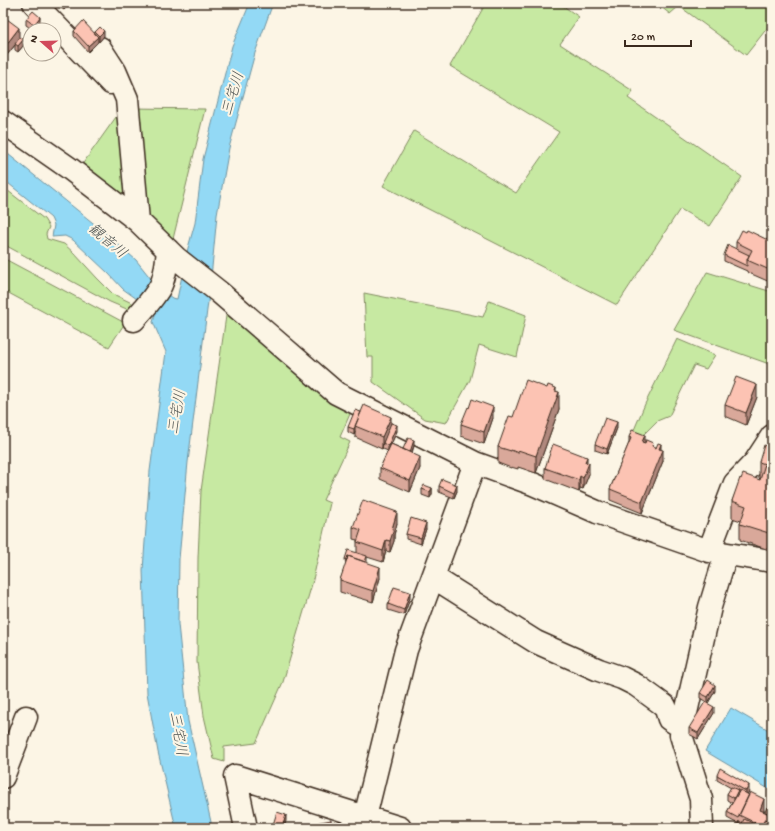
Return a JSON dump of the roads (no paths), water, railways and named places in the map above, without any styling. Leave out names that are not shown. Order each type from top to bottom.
[{"type":"street","points":[[34,3],[126,99]]},
{"type":"street","points":[[100,48],[115,71],[126,99],[138,222]]},
{"type":"street","points":[[3,122],[69,168],[138,222],[172,254],[219,292],[336,393],[475,463],[533,484],[597,512],[718,552],[772,560]]},
{"type":"street","points":[[138,315],[161,286],[167,263],[172,254]]},
{"type":"street","points":[[702,828],[701,800],[681,735],[710,608],[718,552],[735,483],[756,462],[772,436]]},
{"type":"street","points":[[366,817],[406,650],[475,463]]},
{"type":"street","points":[[433,577],[536,642],[636,685],[664,706],[669,719],[683,728]]},
{"type":"street","points":[[3,776],[26,717]]},
{"type":"street","points":[[246,828],[235,776],[400,828]]},
{"type":"water","points":[[250,3],[273,3],[255,53],[229,148],[217,215],[211,278],[188,462],[179,559],[178,624],[188,721],[211,822],[210,828],[176,828],[158,752],[147,693],[143,570],[150,471],[166,352],[153,322],[155,316],[144,295],[141,294],[137,299],[123,289],[73,240],[65,236],[52,237],[54,225],[51,218],[3,179],[3,150],[98,227],[136,260],[152,280],[144,290],[148,293],[163,291],[172,298],[177,299],[195,223],[203,159],[232,46]]},
{"type":"water","points":[[731,708],[772,732],[772,791],[705,751]]},
{"type":"water label","name":"三宅川","points":[[234,94]]},
{"type":"water label","name":"観音川","points":[[107,242]]},
{"type":"water label","name":"三宅川","points":[[178,412]]},
{"type":"water label","name":"三宅川","points":[[177,734]]}]
